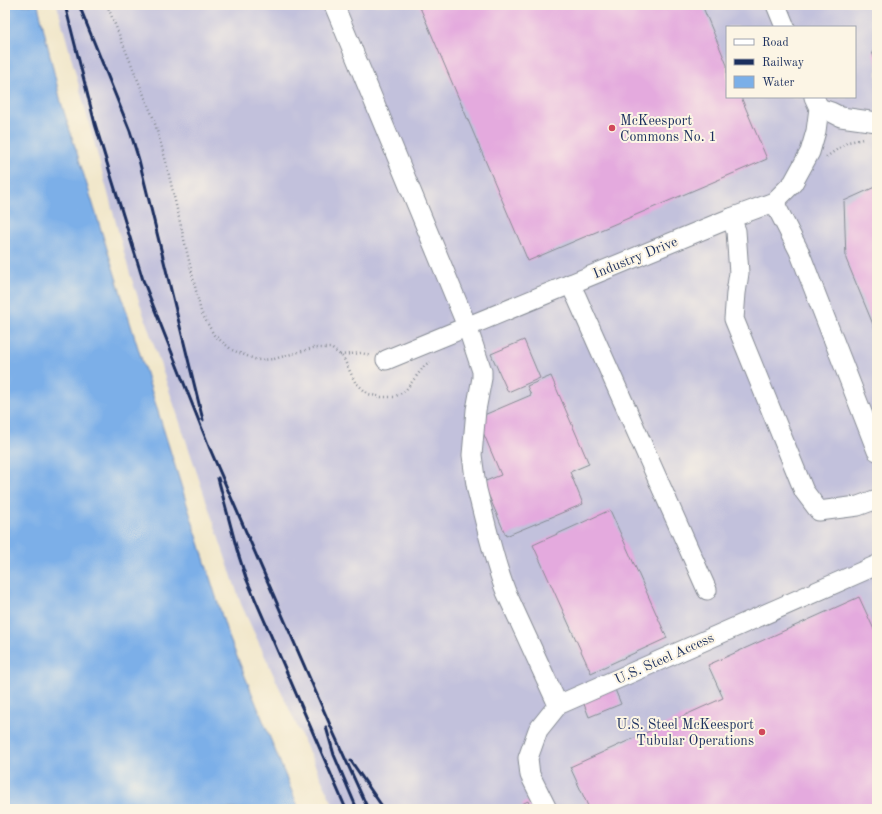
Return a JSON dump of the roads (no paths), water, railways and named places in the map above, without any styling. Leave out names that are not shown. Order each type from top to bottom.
[{"type":"street","points":[[334,5],[467,326],[482,371],[476,410],[472,455],[477,490],[500,577],[558,705]]},
{"type":"street","points":[[776,5],[785,26]]},
{"type":"street","points":[[816,103],[841,117],[877,122]]},
{"type":"street","name":"Industry Drive","points":[[386,360],[730,218],[774,202],[793,183],[810,152],[816,131],[816,103]]},
{"type":"street","points":[[774,202],[799,251],[877,451]]},
{"type":"street","points":[[730,218],[736,231],[739,273],[734,319],[804,491],[819,511],[858,506],[877,499]]},
{"type":"street","points":[[570,284],[707,590]]},
{"type":"street","name":"U.S. Steel Access","points":[[547,809],[530,775],[528,758],[538,730],[558,705],[877,565]]},
{"type":"water","points":[[5,5],[38,5],[61,102],[227,632],[299,809],[5,809]]},
{"type":"railway","points":[[65,5],[95,124],[143,280],[210,449],[368,809]]},
{"type":"railway","points":[[79,5],[130,131],[139,160],[203,420]]},
{"type":"railway","points":[[218,478],[246,578],[346,809]]},
{"type":"railway","points":[[326,727],[334,755],[357,809]]},
{"type":"railway","points":[[351,761],[384,809]]},
{"type":"place","name":"McKeesport Commons No. 1","points":[[612,128]]},
{"type":"place","name":"U.S. Steel McKeesport Tubular Operations","points":[[762,732]]}]
